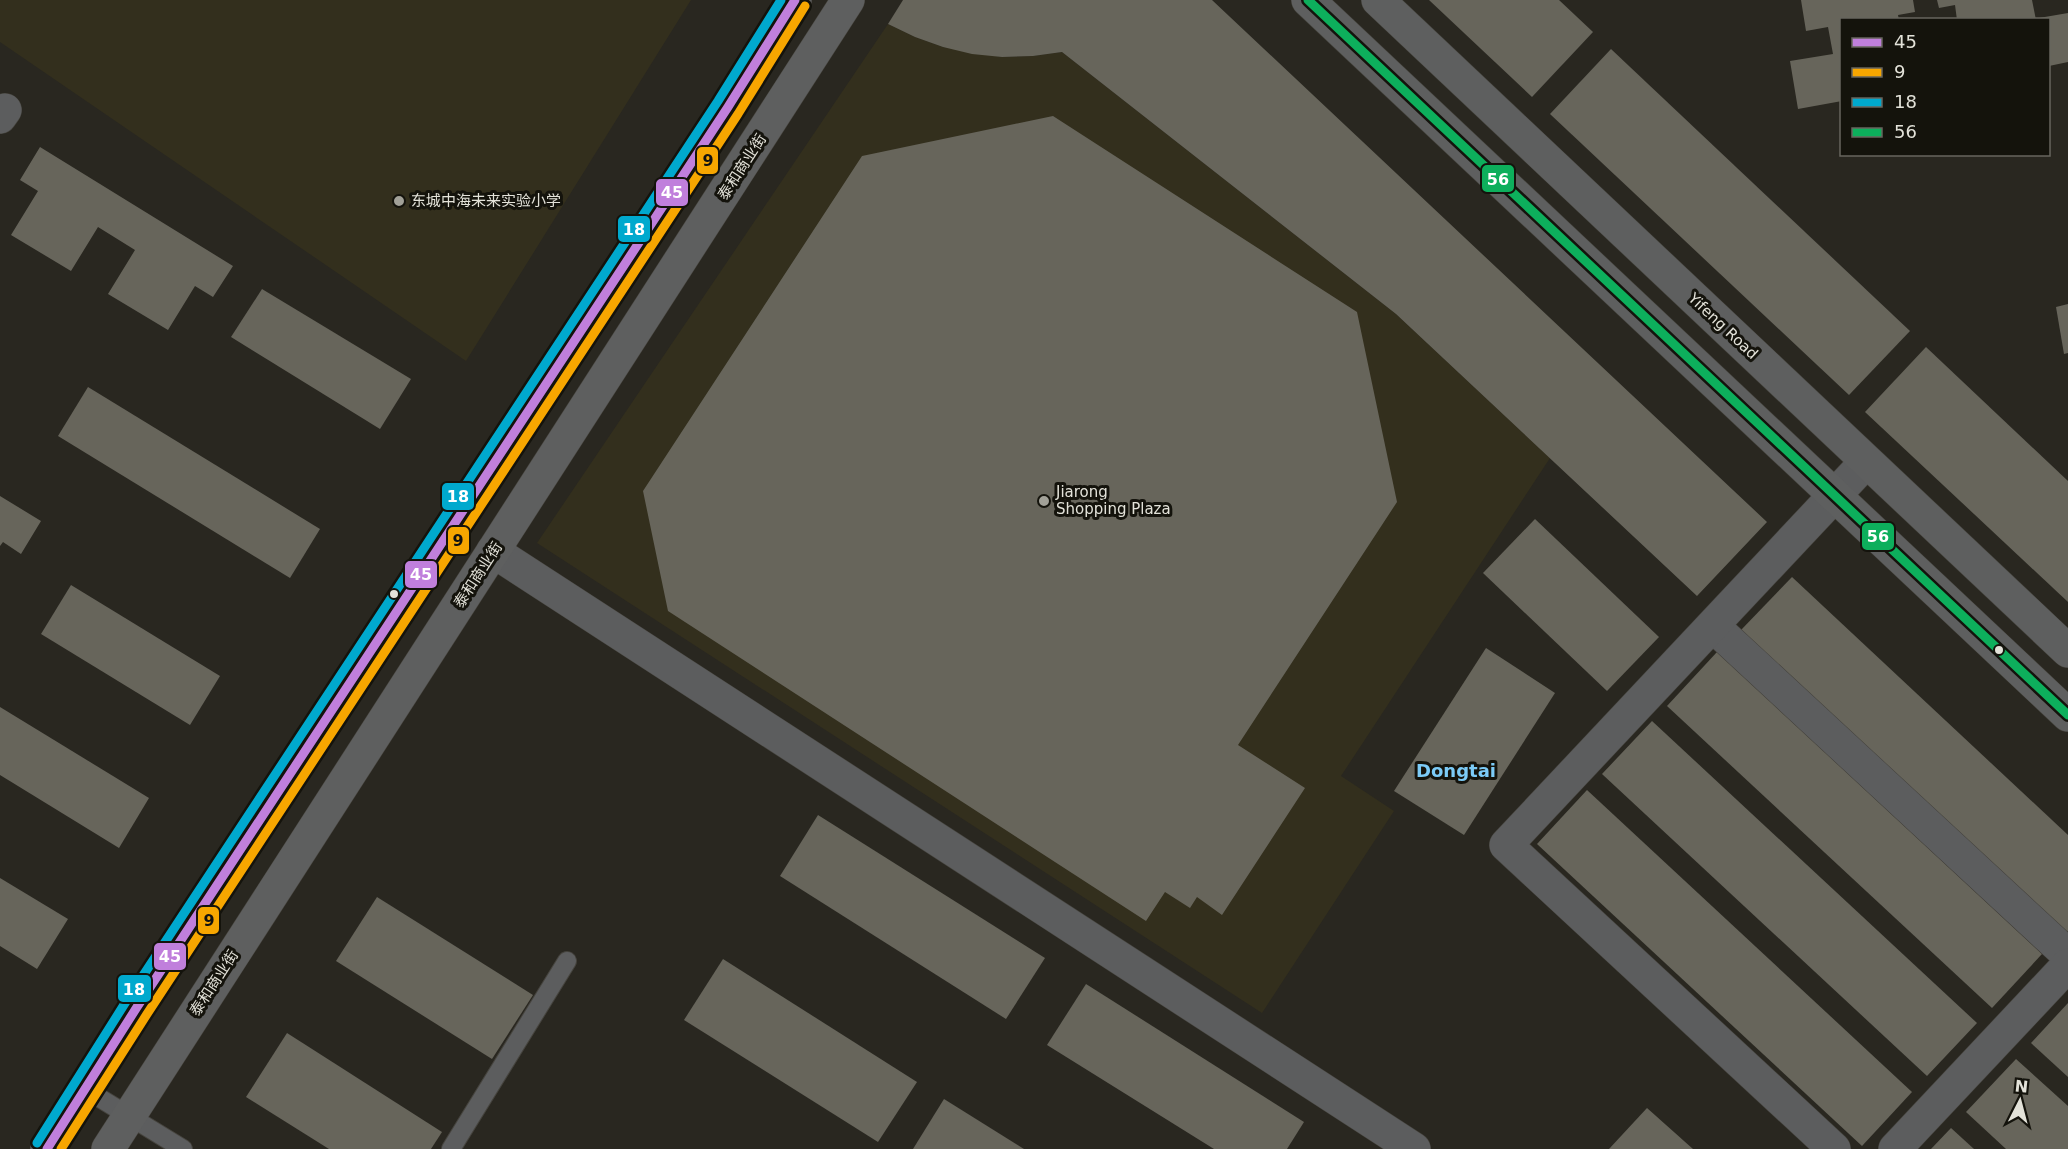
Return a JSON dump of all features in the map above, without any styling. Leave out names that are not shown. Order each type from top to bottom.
[{"type":"street","points":[[51,1148],[85,1089],[728,107],[795,0]]},
{"type":"street","name":"泰和商业街","points":[[108,1149],[848,0]]},
{"type":"street","points":[[1308,0],[2068,715]]},
{"type":"street","name":"Yifeng Road","points":[[1378,0],[2068,651]]},
{"type":"street","points":[[1834,1149],[1506,845],[1866,462]]},
{"type":"street","points":[[493,551],[1414,1149]]},
{"type":"street","points":[[1713,626],[2068,956]]},
{"type":"street","points":[[1895,1149],[2068,965]]},
{"type":"lane","points":[[451,1149],[567,961]]},
{"type":"lane","points":[[85,1089],[183,1149]]},
{"type":"shaded area","name":"东城中海未来实验小学","points":[[0,0],[691,0],[466,361],[0,42]]},
{"type":"shaded area","name":"Jiarong Shopping Plaza","points":[[888,24],[943,47],[1002,57],[1062,52],[1396,314],[1550,458],[1341,776],[1394,811],[1262,1013],[537,543]]},
{"type":"building","points":[[903,0],[1212,0],[1767,522],[1697,596],[1396,314],[1062,52],[1002,57],[972,54],[943,47],[888,24]]},
{"type":"building","points":[[1429,0],[1559,0],[1593,32],[1532,97]]},
{"type":"building","points":[[1801,0],[1913,0],[1915,12],[1898,15],[1899,18],[1840,18],[1840,101],[1798,109],[1790,61],[1833,54],[1828,27],[1806,31]]},
{"type":"building","points":[[1937,0],[2032,0],[2036,18],[1957,18],[1955,5],[1939,8]]},
{"type":"building","points":[[2068,13],[2068,62],[2050,66],[2050,18],[2039,18]]},
{"type":"building","points":[[1611,49],[1910,331],[1849,395],[1550,114]]},
{"type":"building","name":"Jiarong Shopping Plaza","points":[[1053,116],[1357,312],[1397,502],[1238,745],[1305,788],[1222,915],[1197,897],[1190,908],[1165,892],[1146,921],[668,611],[643,491],[862,156]]},
{"type":"building","points":[[40,147],[233,266],[213,297],[195,286],[168,330],[108,294],[135,250],[98,227],[71,271],[11,235],[38,191],[20,180]]},
{"type":"building","points":[[262,289],[411,379],[380,429],[231,337]]},
{"type":"building","points":[[2068,304],[2068,353],[2064,354],[2056,307]]},
{"type":"building","points":[[1926,347],[2068,481],[2068,602],[1865,412]]},
{"type":"building","points":[[88,387],[320,529],[290,578],[58,436]]},
{"type":"building","points":[[0,496],[41,521],[21,554],[3,542],[0,546]]},
{"type":"building","points":[[1535,519],[1659,637],[1607,691],[1483,573]]},
{"type":"building","points":[[1792,577],[2068,835],[2068,931],[2066,933],[1741,630]]},
{"type":"building","points":[[71,585],[220,676],[190,725],[41,634]]},
{"type":"building","points":[[1486,648],[1555,693],[1464,835],[1394,791]]},
{"type":"building","points":[[1717,652],[2042,954],[1992,1008],[1667,706]]},
{"type":"building","points":[[0,707],[149,798],[119,848],[0,775]]},
{"type":"building","points":[[1652,721],[1977,1023],[1927,1076],[1602,774]]},
{"type":"building","points":[[1587,790],[1912,1092],[1862,1146],[1537,844]]},
{"type":"building","points":[[818,815],[1045,958],[1006,1019],[780,876]]},
{"type":"building","points":[[0,878],[68,919],[37,969],[0,946]]},
{"type":"building","points":[[377,897],[533,995],[492,1059],[336,961]]},
{"type":"building","points":[[723,959],[917,1082],[878,1142],[684,1020]]},
{"type":"building","points":[[1086,984],[1304,1122],[1287,1149],[1214,1149],[1047,1045]]},
{"type":"building","points":[[2068,1003],[2068,1077],[2031,1043]]},
{"type":"building","points":[[287,1033],[442,1132],[431,1149],[329,1149],[246,1097]]},
{"type":"building","points":[[2016,1059],[2068,1106],[2068,1149],[2006,1149],[1966,1112]]},
{"type":"building","points":[[944,1099],[1024,1149],[913,1149]]},
{"type":"building","points":[[1647,1108],[1693,1149],[1609,1149]]},
{"type":"building","points":[[1951,1128],[1974,1149],[1931,1149]]},
{"type":"transit line","name":"18","points":[[37,1143],[127,1000],[718,101],[781,0]]},
{"type":"transit line","name":"45","points":[[47,1149],[137,1007],[728,107],[795,0]]},
{"type":"transit line","name":"56","points":[[1308,0],[2068,715]]},
{"type":"transit line","name":"9","points":[[61,1149],[147,1014],[738,114],[805,6]]},
{"type":"place","name":"东城中海未来实验小学","points":[[399,201]]},
{"type":"place","name":"Jiarong Shopping Plaza","points":[[1044,501]]},
{"type":"district","name":"Dongtai","points":[[1456,771]]}]
